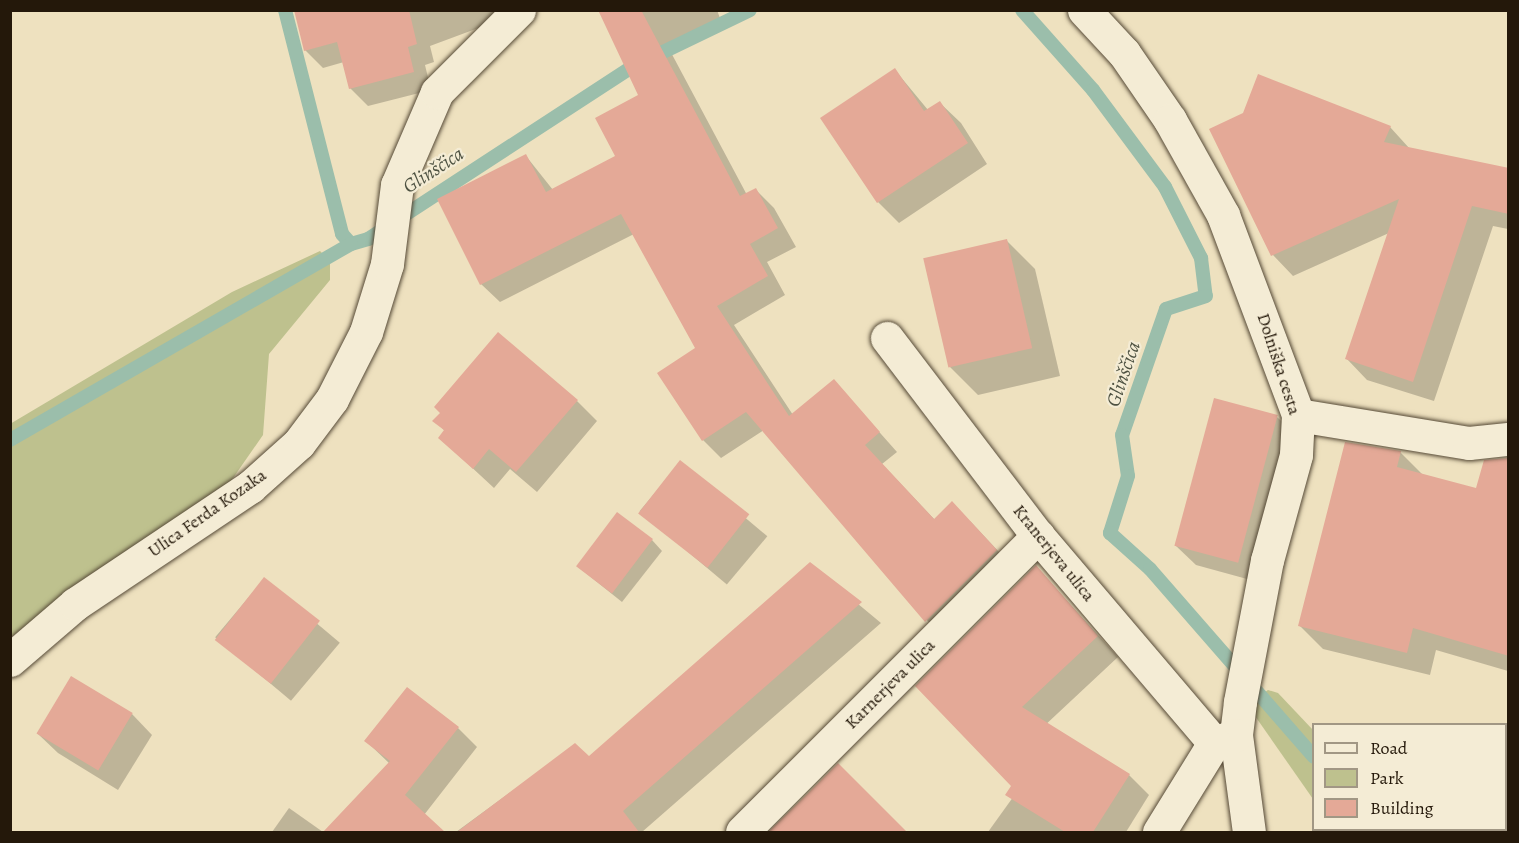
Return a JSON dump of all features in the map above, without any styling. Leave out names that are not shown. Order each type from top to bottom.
[{"type":"street","name":"Ulica Ferda Kozaka","points":[[10,660],[75,604],[250,487],[298,443],[332,399],[366,332],[387,264],[397,185],[437,92],[519,10]]},
{"type":"street","name":"Dolniška cesta","points":[[1084,10],[1124,53],[1170,120],[1223,215],[1298,415],[1296,455],[1249,648],[1240,702],[1225,739],[1249,832]]},
{"type":"street","name":"Kranerjeva ulica","points":[[886,338],[1038,536],[1225,739]]},
{"type":"street","points":[[1298,415],[1469,444],[1509,439]]},
{"type":"street","name":"Karnerjeva ulica","points":[[742,832],[1038,536]]},
{"type":"street","points":[[1159,832],[1225,739]]},
{"type":"green space","points":[[320,251],[330,261],[330,280],[269,354],[263,435],[231,481],[11,637],[10,424],[232,292]]},
{"type":"green space","points":[[1268,690],[1278,693],[1312,729],[1312,798],[1255,716],[1253,701]]},
{"type":"building","points":[[294,10],[409,10],[417,44],[408,47],[414,72],[349,89],[337,42],[304,51]]},
{"type":"building","points":[[598,10],[641,10],[740,196],[756,188],[778,228],[750,244],[768,276],[717,306],[789,416],[834,379],[880,432],[865,445],[934,519],[952,501],[997,550],[925,622],[746,412],[702,441],[657,373],[695,348],[621,214],[480,285],[437,199],[526,154],[546,192],[615,156],[595,118],[638,95]]},
{"type":"building","points":[[895,68],[924,111],[940,101],[968,143],[877,203],[820,118]]},
{"type":"building","points":[[1258,74],[1391,126],[1384,142],[1509,168],[1509,214],[1472,206],[1413,382],[1345,359],[1399,199],[1271,256],[1209,129],[1243,113]]},
{"type":"building","points":[[1007,239],[1032,348],[948,367],[923,258]]},
{"type":"building","points":[[498,332],[578,400],[516,472],[489,449],[473,469],[438,438],[444,430],[432,421],[440,413],[434,407]]},
{"type":"building","points":[[1214,398],[1278,415],[1238,563],[1174,546]]},
{"type":"building","points":[[1345,442],[1401,451],[1397,467],[1476,488],[1484,460],[1509,458],[1509,656],[1413,628],[1407,653],[1298,626]]},
{"type":"building","points":[[680,460],[749,514],[707,568],[638,514]]},
{"type":"building","points":[[617,512],[653,539],[612,593],[576,566]]},
{"type":"building","points":[[810,562],[862,602],[623,811],[639,832],[457,832],[575,743],[589,756]]},
{"type":"building","points":[[1036,565],[1098,636],[1022,707],[1130,774],[1093,832],[1065,832],[1005,795],[1011,786],[915,686]]},
{"type":"building","points":[[264,577],[320,621],[271,684],[215,640]]},
{"type":"building","points":[[71,676],[133,713],[98,771],[36,733]]},
{"type":"building","points":[[407,687],[459,727],[405,795],[445,832],[323,832],[390,761],[364,741]]},
{"type":"building","points":[[838,763],[907,832],[768,832],[807,794]]},
{"type":"waterway","name":"Glinščica","points":[[285,10],[342,234],[351,244],[368,239],[630,68],[750,10]]},
{"type":"waterway","name":"Glinščica","points":[[1022,10],[1093,90],[1165,187],[1201,258],[1206,296],[1166,309],[1122,435],[1128,476],[1110,533],[1150,569],[1312,755]]},
{"type":"waterway","points":[[10,440],[351,244]]}]
